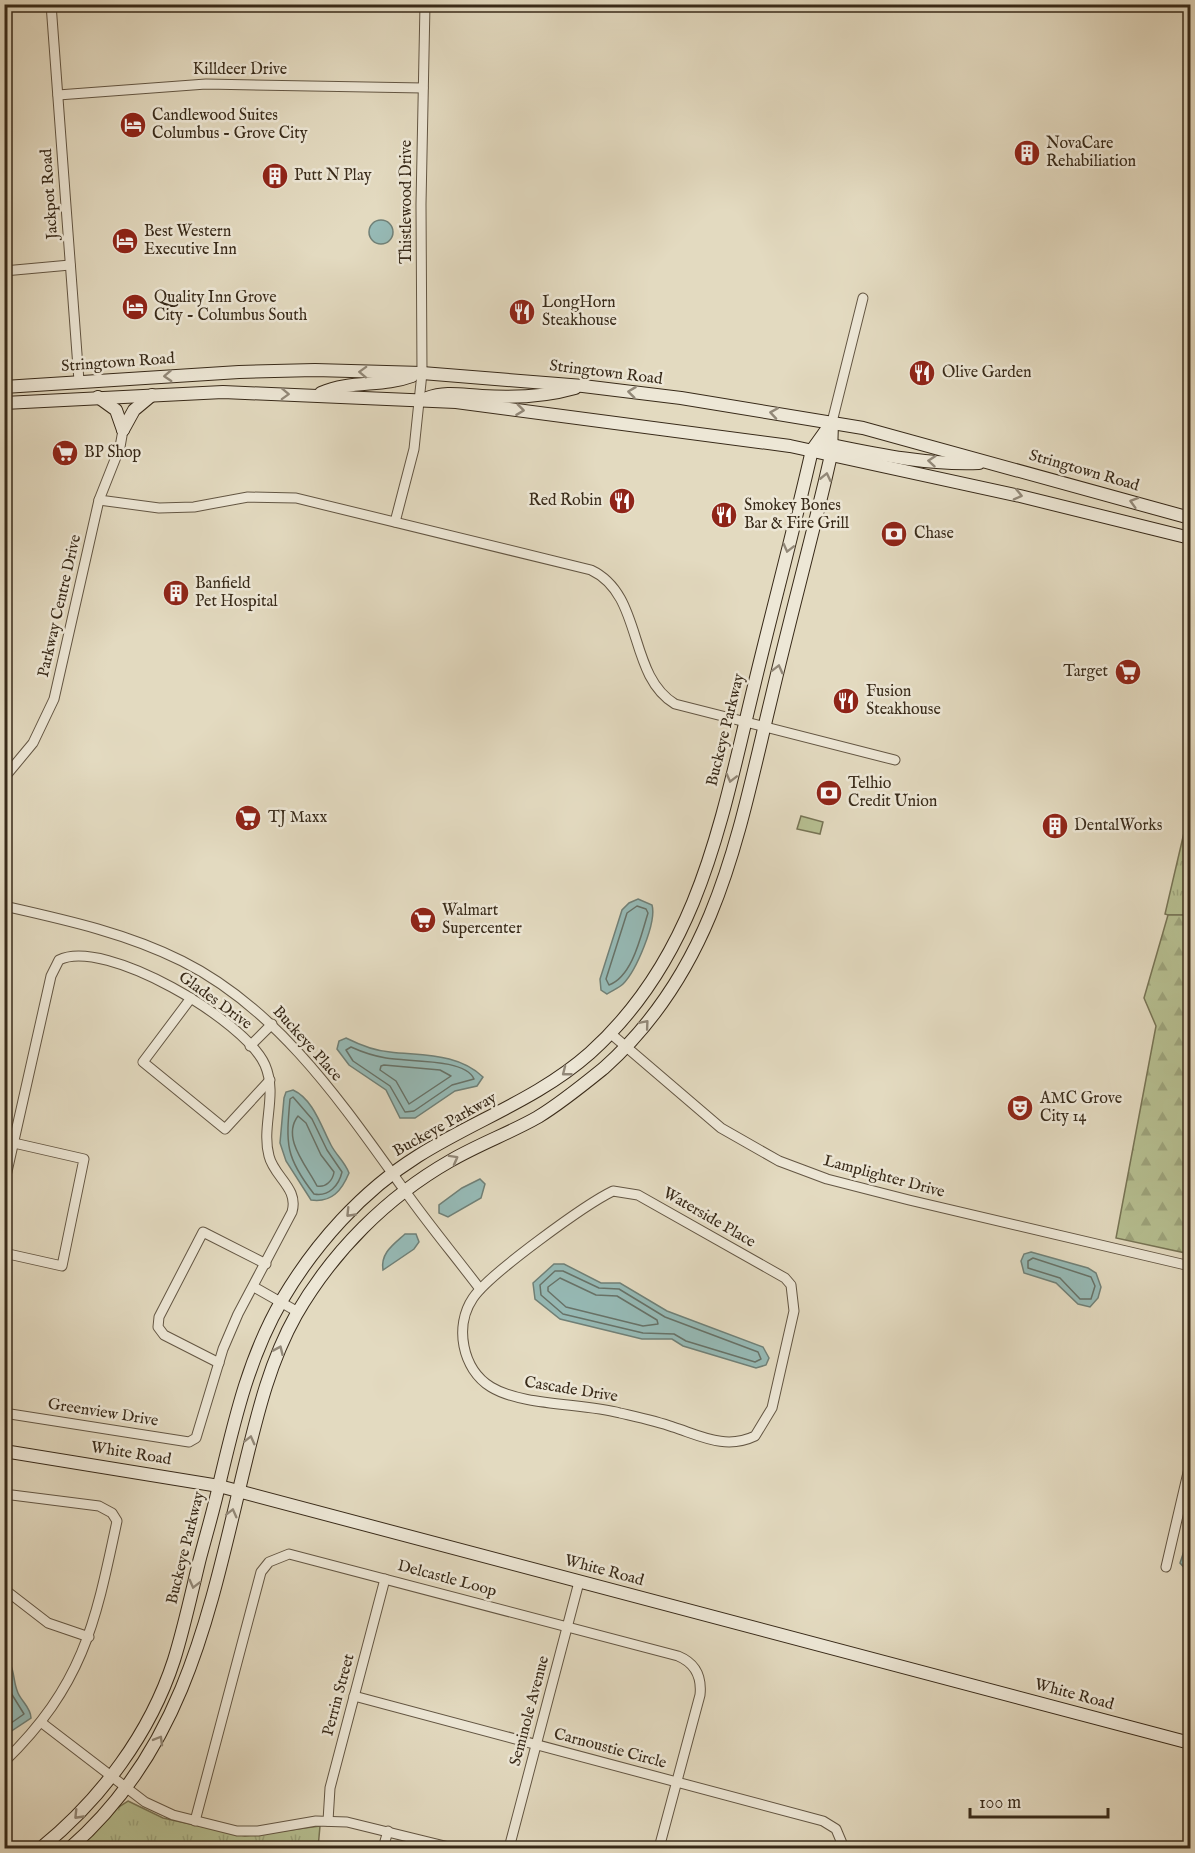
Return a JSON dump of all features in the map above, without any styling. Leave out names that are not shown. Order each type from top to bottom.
[{"type":"street","name":"Jackpot Road","points":[[51,4],[79,381]]},
{"type":"street","name":"Thistlewood Drive","points":[[395,522],[414,449],[422,373],[425,4]]},
{"type":"street","name":"Killdeer Drive","points":[[58,95],[206,84],[423,88]]},
{"type":"street","points":[[4,271],[70,265]]},
{"type":"street","name":"Buckeye Parkway","points":[[70,1848],[127,1789],[158,1741],[187,1681],[200,1641],[264,1390],[298,1312],[343,1249],[368,1222],[405,1191],[455,1158],[540,1116],[572,1093],[625,1047],[671,990],[710,922],[732,855],[765,726],[831,450],[832,422],[862,298]]},
{"type":"street","name":"Stringtown Road","points":[[4,387],[250,372],[422,373],[583,386],[832,422],[991,462],[1191,518]]},
{"type":"street","points":[[318,395],[334,387],[366,382],[392,384],[422,373]]},
{"type":"street","points":[[4,396],[75,390],[79,381]]},
{"type":"street","points":[[420,400],[444,392],[495,396],[559,392],[583,386]]},
{"type":"street","name":"Stringtown Road","points":[[4,403],[154,394],[318,395],[420,400],[587,418],[812,450],[831,450],[1191,538]]},
{"type":"street","points":[[123,430],[134,410],[154,394]]},
{"type":"street","points":[[98,397],[116,410],[123,430]]},
{"type":"street","name":"Buckeye Parkway","points":[[41,1848],[74,1820],[111,1777],[149,1719],[171,1670],[250,1368],[281,1302],[327,1236],[393,1173],[445,1140],[527,1099],[562,1075],[610,1033],[643,995],[660,970],[692,911],[708,865],[746,722],[812,450],[832,422]]},
{"type":"street","name":"Parkway Centre Drive","points":[[4,778],[33,743],[54,699],[99,500],[120,447],[123,430]]},
{"type":"street","points":[[831,450],[959,464],[991,462]]},
{"type":"street","points":[[99,500],[165,508],[194,507],[248,497],[296,498],[492,544],[601,574],[610,582],[619,596],[653,683],[662,695],[675,704],[895,760]]},
{"type":"street","name":"Buckeye Place","points":[[4,906],[104,930],[156,949],[183,962],[232,992],[272,1024],[306,1062],[480,1288]]},
{"type":"street","name":"Glades Drive","points":[[14,1143],[51,976],[59,960],[70,956],[95,957],[155,978],[191,998],[234,1029],[261,1057],[270,1080],[267,1148],[273,1168],[291,1191],[294,1201],[292,1212],[266,1264]]},
{"type":"street","points":[[191,998],[143,1062],[225,1129],[270,1080]]},
{"type":"street","name":"Glades Drive","points":[[250,1046],[272,1024]]},
{"type":"street","name":"Lamplighter Drive","points":[[610,1033],[721,1128],[779,1161],[827,1179],[909,1200],[1191,1266]]},
{"type":"street","points":[[4,1185],[14,1143],[84,1159],[62,1266],[4,1252]]},
{"type":"street","name":"Waterside Place","points":[[480,1288],[599,1198],[613,1191],[638,1195],[785,1278],[791,1285],[794,1311],[772,1408],[755,1436]]},
{"type":"street","points":[[203,1232],[266,1264],[254,1287],[238,1314],[219,1363],[164,1335],[158,1327],[159,1317],[203,1232]]},
{"type":"street","points":[[254,1287],[298,1312]]},
{"type":"street","name":"Cascade Drive","points":[[480,1288],[465,1314],[461,1329],[464,1346],[476,1373],[498,1391],[517,1397],[606,1409],[672,1426],[716,1442],[735,1443],[755,1436]]},
{"type":"street","name":"Greenview Drive","points":[[4,1413],[189,1442],[196,1438],[219,1363]]},
{"type":"street","name":"White Road","points":[[4,1451],[219,1486],[1191,1743]]},
{"type":"street","points":[[1166,1567],[1191,1464]]},
{"type":"street","points":[[4,1494],[99,1506],[112,1513],[117,1521],[89,1637],[79,1664],[42,1723],[6,1757]]},
{"type":"street","points":[[1180,1508],[1191,1510]]},
{"type":"street","name":"Delcastle Loop","points":[[195,1821],[259,1578],[265,1566],[282,1555],[296,1555],[678,1656],[694,1667],[700,1678],[700,1695],[659,1848]]},
{"type":"street","name":"Perrin Street","points":[[327,1821],[330,1788],[385,1579]]},
{"type":"street","name":"Seminole Avenue","points":[[509,1848],[579,1581]]},
{"type":"street","points":[[4,1589],[48,1623],[89,1637]]},
{"type":"street","name":"Carnoustie Circle","points":[[354,1696],[823,1821],[836,1829],[844,1848]]},
{"type":"street","points":[[42,1723],[127,1789],[164,1812],[247,1832],[327,1821],[356,1823],[453,1848]]},
{"type":"street","points":[[383,1848],[388,1831]]},
{"type":"green space","points":[[1190,807],[1190,915],[1168,915],[1165,914]]},
{"type":"green space","points":[[801,816],[823,822],[820,834],[797,829]]},
{"type":"green space","points":[[1168,915],[1190,915],[1190,1254],[1116,1238],[1156,1026],[1144,998]]},
{"type":"green space","points":[[128,1801],[163,1818],[245,1836],[320,1826],[318,1848],[78,1848],[117,1808]]},
{"type":"water","points":[[381,220],[389,224],[393,232],[389,240],[381,244],[373,240],[369,232],[373,224]]},
{"type":"water","points":[[638,899],[652,905],[653,913],[648,934],[628,978],[607,994],[601,990],[600,979],[622,910],[629,903]]},
{"type":"water","points":[[346,1038],[379,1050],[451,1060],[473,1069],[483,1077],[477,1086],[455,1091],[415,1118],[400,1118],[386,1090],[349,1065],[337,1049],[339,1041]]},
{"type":"water","points":[[293,1090],[311,1106],[333,1149],[349,1173],[339,1190],[325,1199],[311,1200],[286,1161],[280,1143],[284,1098],[286,1092]]},
{"type":"water","points":[[480,1179],[485,1184],[481,1198],[448,1217],[439,1213],[439,1205],[462,1188]]},
{"type":"water","points":[[405,1234],[416,1234],[419,1242],[414,1249],[383,1270],[386,1254],[392,1245]]},
{"type":"water","points":[[1031,1252],[1088,1268],[1096,1273],[1101,1287],[1098,1298],[1090,1307],[1078,1304],[1056,1283],[1024,1273],[1021,1261],[1024,1254]]},
{"type":"water","points":[[554,1264],[564,1264],[601,1283],[620,1283],[667,1311],[763,1347],[769,1358],[766,1365],[756,1368],[683,1346],[672,1339],[642,1339],[560,1319],[535,1299],[533,1283]]},
{"type":"water","points":[[1190,1533],[1190,1574],[1180,1563]]},
{"type":"water","points":[[4,1657],[12,1669],[18,1693],[31,1714],[31,1718],[7,1734],[4,1733]]},
{"type":"place","name":"Candlewood Suites Columbus - Grove City","points":[[133,125]]},
{"type":"place","name":"NovaCare Rehabiliation","points":[[1027,153]]},
{"type":"place","name":"Putt N Play","points":[[275,176]]},
{"type":"place","name":"Best Western Executive Inn","points":[[125,241]]},
{"type":"place","name":"Quality Inn Grove City - Columbus South","points":[[135,307]]},
{"type":"place","name":"LongHorn Steakhouse","points":[[522,312]]},
{"type":"place","name":"Olive Garden","points":[[922,373]]},
{"type":"place","name":"BP Shop","points":[[65,453]]},
{"type":"place","name":"Red Robin","points":[[622,501]]},
{"type":"place","name":"Smokey Bones Bar & Fire Grill","points":[[724,515]]},
{"type":"place","name":"Chase","points":[[894,534]]},
{"type":"place","name":"Banfield Pet Hospital","points":[[176,593]]},
{"type":"place","name":"Target","points":[[1128,672]]},
{"type":"place","name":"Fusion Steakhouse","points":[[846,701]]},
{"type":"place","name":"Telhio Credit Union","points":[[829,793]]},
{"type":"place","name":"TJ Maxx","points":[[248,818]]},
{"type":"place","name":"DentalWorks","points":[[1055,826]]},
{"type":"place","name":"Walmart Supercenter","points":[[423,920]]},
{"type":"place","name":"AMC Grove City 14","points":[[1020,1108]]}]
